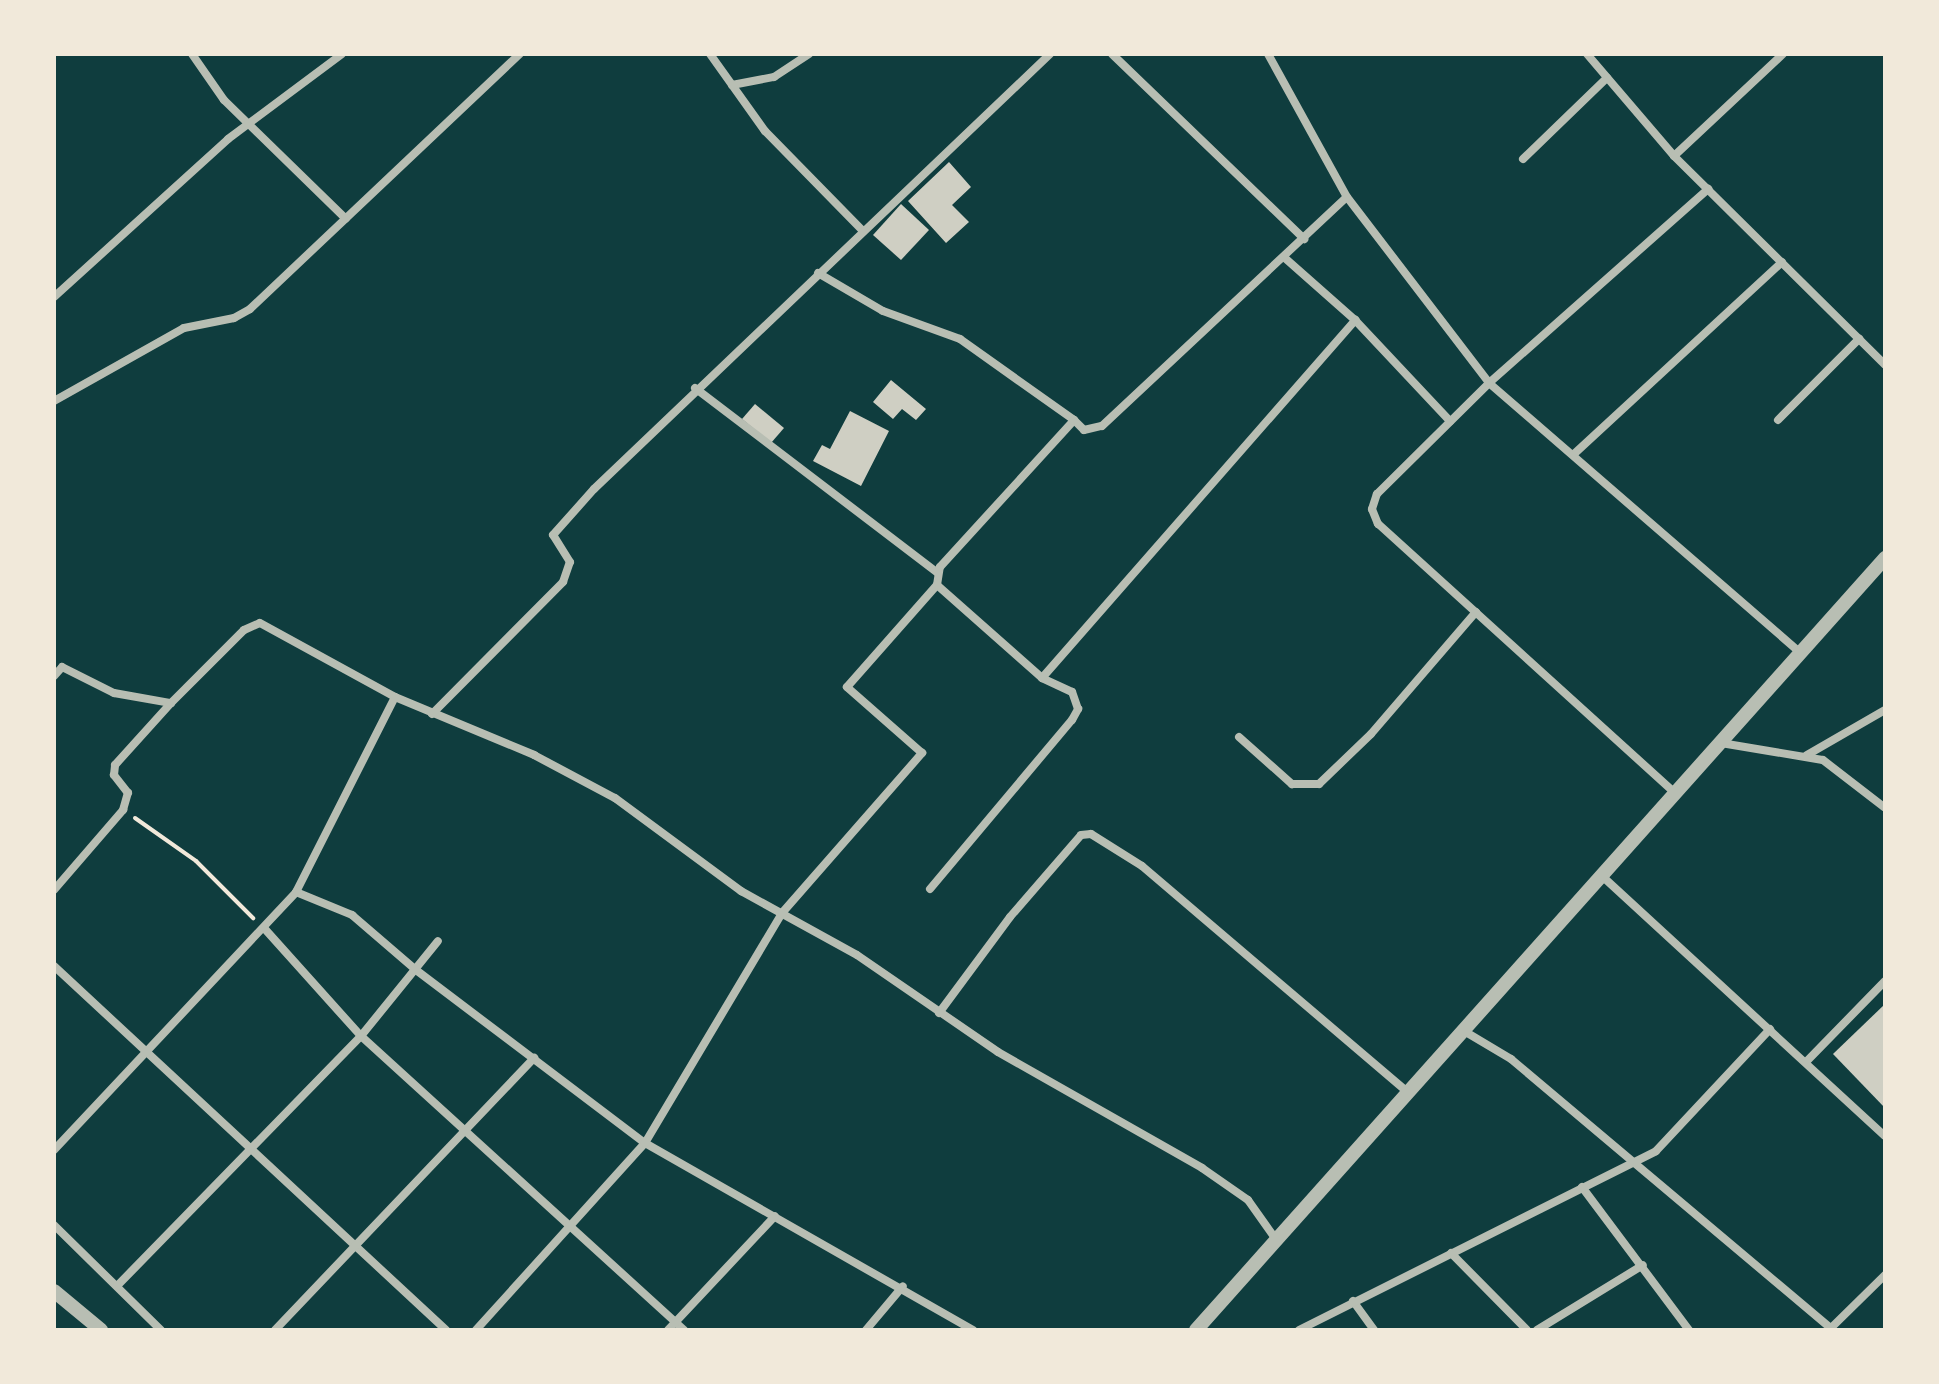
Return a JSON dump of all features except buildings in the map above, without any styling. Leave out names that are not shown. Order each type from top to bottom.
[{"type":"street","points":[[192,54],[224,100],[346,219]]},
{"type":"street","points":[[54,297],[250,124],[342,54]]},
{"type":"street","points":[[54,401],[184,328],[234,318],[250,309],[520,54]]},
{"type":"street","points":[[710,54],[765,131],[862,230]]},
{"type":"street","points":[[732,85],[774,77],[809,54]]},
{"type":"street","points":[[432,714],[563,582],[570,562],[553,535],[695,388],[1050,54]]},
{"type":"street","points":[[1112,54],[1304,239]]},
{"type":"street","points":[[1268,54],[1347,197],[1489,383],[1801,653]]},
{"type":"street","points":[[1587,54],[1674,156],[1885,365]]},
{"type":"street","points":[[1674,156],[1783,54]]},
{"type":"street","points":[[1523,159],[1607,78]]},
{"type":"street","points":[[1675,793],[1378,524],[1372,509],[1377,494],[1489,383],[1708,189]]},
{"type":"street","points":[[818,273],[883,311],[960,339],[1084,430],[1102,426],[1347,197]]},
{"type":"street","points":[[1285,258],[1355,320],[1450,421]]},
{"type":"street","points":[[1574,454],[1782,262]]},
{"type":"street","points":[[1042,678],[1355,320]]},
{"type":"street","points":[[1778,420],[1859,339]]},
{"type":"street","points":[[695,388],[938,573]]},
{"type":"street","points":[[476,1330],[645,1143],[782,913],[922,753],[847,687],[937,585],[938,573],[1074,420]]},
{"type":"street","points":[[1196,1330],[1885,558]]},
{"type":"street","points":[[930,889],[1078,709],[1072,692],[1042,678],[937,585]]},
{"type":"street","points":[[1239,737],[1292,784],[1319,784],[1371,734],[1476,612]]},
{"type":"street","points":[[54,890],[123,810],[128,793],[114,775],[115,765],[244,630],[260,623],[395,697],[534,755],[615,798],[741,891],[857,955],[939,1013],[1202,1168],[1248,1200],[1277,1241]]},
{"type":"street","points":[[54,676],[62,667],[114,693],[171,703]]},
{"type":"street","points":[[54,1150],[296,892],[395,697]]},
{"type":"street","points":[[1807,755],[1885,710]]},
{"type":"street","points":[[1721,743],[1823,760],[1885,808]]},
{"type":"street","points":[[939,1013],[1010,917],[1081,835],[1091,834],[1142,866],[1409,1093]]},
{"type":"street","points":[[1602,876],[1885,1136]]},
{"type":"street","points":[[296,892],[352,915],[416,970],[645,1143],[903,1286],[973,1330]]},
{"type":"street","points":[[264,928],[361,1036],[572,1224],[684,1330]]},
{"type":"street","points":[[117,1286],[361,1036],[438,941]]},
{"type":"street","points":[[54,966],[446,1330]]},
{"type":"street","points":[[1806,1062],[1885,981]]},
{"type":"street","points":[[1299,1330],[1633,1163],[1672,1138],[1770,1029]]},
{"type":"street","points":[[1464,1031],[1511,1059],[1832,1329],[1885,1275]]},
{"type":"street","points":[[275,1330],[534,1058]]},
{"type":"street","points":[[1582,1187],[1689,1330]]},
{"type":"street","points":[[668,1330],[775,1216]]},
{"type":"street","points":[[54,1225],[161,1330]]},
{"type":"street","points":[[1451,1253],[1527,1330]]},
{"type":"street","points":[[1537,1330],[1643,1265]]},
{"type":"street","points":[[866,1330],[903,1286]]},
{"type":"street","points":[[54,1291],[101,1330]]},
{"type":"street","points":[[1353,1301],[1374,1330]]},
{"type":"path","points":[[123,810],[196,861],[264,928]]}]
